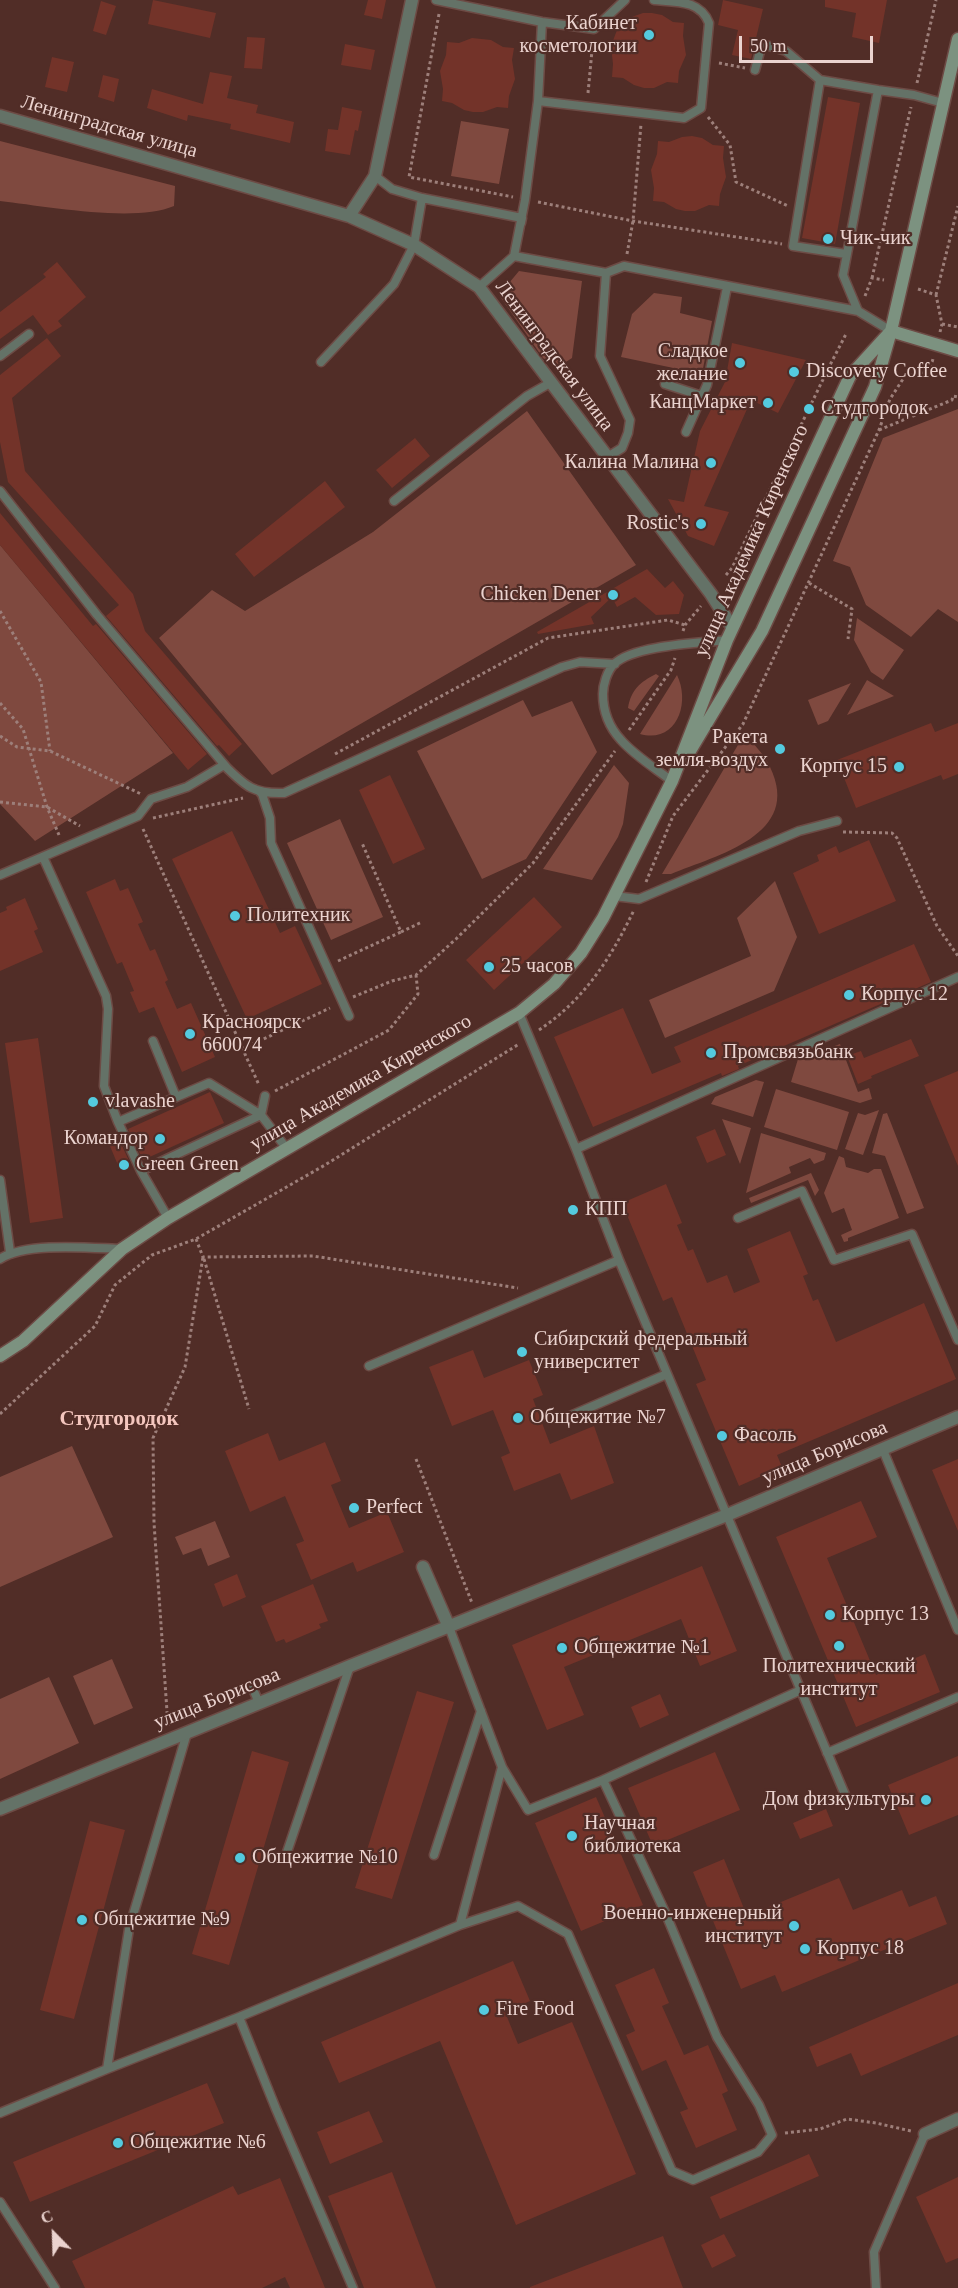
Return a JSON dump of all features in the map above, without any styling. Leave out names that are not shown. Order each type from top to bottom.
[{"type":"main road","name":"улица Академика Киренского","points":[[0,1356],[23,1341],[122,1249],[168,1218],[519,1013],[554,984],[581,953],[603,918],[672,781],[762,631],[875,387],[891,331],[958,39]]},
{"type":"main road","name":"улица Академика Киренского","points":[[672,781],[732,627],[850,376],[891,331]]},
{"type":"main road","points":[[891,331],[958,351]]},
{"type":"street","points":[[349,216],[375,176],[412,0]]},
{"type":"street","name":"Ленинградская улица","points":[[0,116],[349,216],[414,245],[479,287],[711,594],[732,627]]},
{"type":"street","name":"улица Борисова","points":[[0,1809],[727,1515],[958,1417]]},
{"type":"street","points":[[423,1567],[448,1627]]},
{"type":"street","points":[[925,2134],[958,2119]]},
{"type":"lane","points":[[439,1],[542,22],[594,29],[625,0]]},
{"type":"lane","points":[[538,101],[684,118],[701,108],[709,22],[705,12],[696,4],[654,0]]},
{"type":"lane","points":[[479,287],[514,256],[525,200],[538,101],[542,22]]},
{"type":"lane","points":[[755,70],[762,44],[786,51],[820,80],[914,95],[943,103]]},
{"type":"lane","points":[[820,80],[797,210],[793,246],[846,254]]},
{"type":"lane","points":[[858,311],[843,275],[878,90]]},
{"type":"lane","points":[[375,176],[392,189],[423,198],[522,218]]},
{"type":"lane","points":[[321,362],[394,284],[414,245],[423,198]]},
{"type":"lane","points":[[514,256],[606,273],[624,266],[858,311],[891,331]]},
{"type":"lane","points":[[606,273],[600,356],[630,420],[622,448],[606,458]]},
{"type":"lane","points":[[686,432],[707,386],[727,287]]},
{"type":"lane","points":[[0,356],[29,334]]},
{"type":"lane","points":[[394,501],[527,396],[550,383]]},
{"type":"lane","points":[[664,384],[702,396]]},
{"type":"lane","points":[[0,491],[97,615],[224,765],[239,780],[262,794],[284,793],[580,662],[615,664],[641,651],[727,640]]},
{"type":"lane","points":[[615,664],[603,688],[603,708],[611,727],[622,741],[672,781]]},
{"type":"lane","points":[[0,875],[94,835],[139,819],[150,799],[187,787],[224,765]]},
{"type":"lane","points":[[262,794],[270,818],[271,843],[349,1016]]},
{"type":"lane","points":[[614,896],[639,899],[799,831],[837,821]]},
{"type":"lane","points":[[43,857],[106,996],[108,1009],[104,1086],[141,1171],[168,1218]]},
{"type":"lane","points":[[576,1149],[958,977]]},
{"type":"lane","points":[[519,1013],[619,1260],[846,1797]]},
{"type":"lane","points":[[153,1041],[176,1098]]},
{"type":"lane","points":[[118,1122],[209,1083],[261,1115],[287,1149]]},
{"type":"lane","points":[[261,1115],[265,1096]]},
{"type":"lane","points":[[141,1171],[261,1115]]},
{"type":"lane","points":[[0,1180],[10,1252]]},
{"type":"lane","points":[[738,1218],[802,1191],[834,1260],[912,1234],[958,1340]]},
{"type":"lane","points":[[0,1259],[10,1252],[62,1248],[122,1249]]},
{"type":"lane","points":[[369,1366],[619,1260]]},
{"type":"lane","points":[[563,1419],[667,1374]]},
{"type":"lane","points":[[883,1450],[958,1630]]},
{"type":"lane","points":[[448,1627],[502,1767],[528,1810],[603,1780],[801,1690]]},
{"type":"lane","points":[[285,1858],[350,1666]]},
{"type":"lane","points":[[253,1689],[259,1703]]},
{"type":"lane","points":[[827,1753],[958,1697]]},
{"type":"lane","points":[[434,1855],[481,1711]]},
{"type":"lane","points":[[107,2068],[129,1929],[187,1733]]},
{"type":"lane","points":[[460,1925],[502,1767]]},
{"type":"lane","points":[[0,2113],[460,1925],[518,1906],[568,1934],[672,2171],[693,2180],[758,2152],[772,2135],[759,2105],[717,2037],[665,1912],[603,1780]]},
{"type":"lane","points":[[239,2017],[353,2288]]},
{"type":"lane","points":[[876,2288],[874,2252],[925,2134]]},
{"type":"lane","points":[[0,2202],[55,2288]]},
{"type":"path","points":[[865,297],[872,278],[936,0]]},
{"type":"path","points":[[439,1],[409,177],[633,221],[793,246]]},
{"type":"path","points":[[587,107],[594,29]]},
{"type":"path","points":[[707,61],[755,70]]},
{"type":"path","points":[[701,108],[730,145],[736,182],[797,210]]},
{"type":"path","points":[[624,266],[633,221],[642,113]]},
{"type":"path","points":[[958,206],[936,295],[942,324],[958,327]]},
{"type":"path","points":[[872,278],[884,280]]},
{"type":"path","points":[[918,289],[936,295]]},
{"type":"path","points":[[726,575],[732,568],[846,334]]},
{"type":"path","points":[[829,367],[841,373]]},
{"type":"path","points":[[0,1414],[95,1326],[115,1285],[152,1255],[196,1239],[325,1165],[528,1038],[561,1016],[601,972],[639,899],[673,816],[743,724],[879,430],[890,399],[905,376],[929,372]]},
{"type":"path","points":[[879,430],[952,400],[954,396],[958,397]]},
{"type":"path","points":[[808,583],[852,609],[848,639]]},
{"type":"path","points":[[242,1049],[392,981],[416,975],[456,939],[533,863],[671,670],[686,625],[701,606]]},
{"type":"path","points":[[0,611],[41,682],[50,751]]},
{"type":"path","points":[[334,755],[548,638],[668,620],[686,625]]},
{"type":"path","points":[[0,703],[23,729],[47,807],[65,848]]},
{"type":"path","points":[[0,736],[17,747],[50,751],[150,799]]},
{"type":"path","points":[[262,794],[139,819],[265,1096],[389,1030],[418,994],[416,975]]},
{"type":"path","points":[[0,802],[47,807],[94,835]]},
{"type":"path","points":[[834,832],[892,833],[897,838],[937,926],[958,956]]},
{"type":"path","points":[[362,843],[401,932]]},
{"type":"path","points":[[334,963],[422,922]]},
{"type":"path","points":[[196,1239],[249,1409]]},
{"type":"path","points":[[203,1257],[313,1256],[544,1292]]},
{"type":"path","points":[[169,1740],[154,1523],[153,1438],[185,1367],[203,1257]]},
{"type":"path","points":[[416,1459],[472,1600],[471,1608]]},
{"type":"path","points":[[772,2135],[820,2129],[847,2119],[925,2134]]},
{"type":"shaded area","points":[[461,121],[509,129],[499,184],[451,176]]},
{"type":"shaded area","points":[[0,141],[175,186],[174,206],[157,211],[113,213],[0,201]]},
{"type":"shaded area","points":[[519,271],[582,281],[572,358],[558,367],[543,358],[499,295]]},
{"type":"shaded area","points":[[654,293],[682,297],[680,313],[712,321],[702,374],[621,357],[632,314]]},
{"type":"shaded area","points":[[958,409],[958,622],[938,609],[911,637],[866,605],[850,567],[833,561],[883,438]]},
{"type":"shaded area","points":[[527,411],[636,565],[272,775],[159,638],[212,590],[245,611],[373,532]]},
{"type":"shaded area","points":[[0,545],[173,753],[35,841],[0,804]]},
{"type":"shaded area","points":[[857,618],[904,650],[883,680],[871,672],[854,640]]},
{"type":"shaded area","points":[[656,674],[659,676],[634,711],[628,708],[631,696],[637,687]]},
{"type":"shaded area","points":[[677,675],[682,698],[677,719],[663,733],[652,736],[640,734]]},
{"type":"shaded area","points":[[867,680],[894,696],[847,715]]},
{"type":"shaded area","points":[[851,683],[828,721],[818,725],[808,700]]},
{"type":"shaded area","points":[[523,700],[532,717],[572,701],[597,752],[526,859],[482,879],[417,751]]},
{"type":"shaded area","points":[[745,733],[770,767],[777,790],[775,810],[765,826],[750,839],[731,850],[671,874],[662,874]]},
{"type":"shaded area","points":[[614,765],[629,783],[623,824],[618,837],[592,880],[543,869]]},
{"type":"shaded area","points":[[340,819],[383,917],[331,940],[287,843]]},
{"type":"shaded area","points":[[775,881],[797,937],[774,991],[665,1038],[649,1000],[751,956],[737,918]]},
{"type":"shaded area","points":[[840,1044],[858,1092],[869,1088],[872,1099],[860,1103],[791,1082],[798,1059]]},
{"type":"shaded area","points":[[756,1080],[764,1082],[753,1117],[711,1104],[715,1097]]},
{"type":"shaded area","points":[[776,1089],[849,1112],[837,1150],[764,1127]]},
{"type":"shaded area","points":[[879,1110],[863,1155],[845,1149],[858,1113],[865,1115]]},
{"type":"shaded area","points":[[887,1113],[924,1208],[907,1214],[885,1156],[872,1153],[883,1114]]},
{"type":"shaded area","points":[[722,1119],[751,1128],[740,1164]]},
{"type":"shaded area","points":[[761,1133],[826,1153],[824,1160],[814,1164],[810,1158],[789,1167],[791,1173],[746,1193]]},
{"type":"shaded area","points":[[839,1156],[844,1158],[846,1167],[868,1173],[874,1169],[881,1169],[899,1218],[848,1238],[848,1241],[844,1242],[841,1235],[852,1230],[844,1208],[832,1213],[824,1193]]},
{"type":"shaded area","points":[[811,1173],[819,1190],[815,1196],[808,1180],[751,1203],[749,1198]]},
{"type":"shaded area","points":[[72,1446],[113,1537],[0,1587],[0,1477]]},
{"type":"shaded area","points":[[215,1521],[230,1557],[208,1566],[201,1548],[183,1555],[175,1537]]},
{"type":"shaded area","points":[[112,1659],[133,1708],[94,1725],[73,1676]]},
{"type":"shaded area","points":[[49,1677],[79,1743],[0,1779],[0,1699]]},
{"type":"building","points":[[153,0],[216,13],[210,38],[148,24]]},
{"type":"building","points":[[368,0],[386,0],[382,19],[364,15]]},
{"type":"building","points":[[723,0],[763,9],[751,59],[732,55],[738,30],[718,25]]},
{"type":"building","points":[[825,0],[887,0],[879,43],[852,37],[856,13],[825,7]]},
{"type":"building","points":[[101,1],[116,6],[106,35],[93,31]]},
{"type":"building","points":[[643,13],[662,15],[673,22],[684,23],[683,36],[686,55],[679,71],[678,83],[667,82],[654,88],[644,88],[623,78],[612,77],[611,46],[617,30],[618,17],[629,18]]},
{"type":"building","points":[[247,37],[265,38],[262,69],[244,68]]},
{"type":"building","points":[[472,38],[491,40],[503,47],[514,48],[512,60],[515,79],[509,96],[508,108],[497,107],[483,112],[473,112],[442,101],[440,71],[446,55],[447,42],[459,43]]},
{"type":"building","points":[[345,44],[375,50],[371,70],[341,65]]},
{"type":"building","points":[[52,57],[74,62],[67,92],[45,87]]},
{"type":"building","points":[[210,72],[232,76],[227,98],[258,105],[256,113],[294,122],[290,143],[230,129],[231,124],[188,115],[187,121],[147,108],[152,89],[203,104]]},
{"type":"building","points":[[103,75],[119,79],[114,102],[98,97]]},
{"type":"building","points":[[828,97],[860,103],[835,244],[802,238]]},
{"type":"building","points":[[342,107],[362,111],[350,155],[325,151],[328,129],[338,130]]},
{"type":"building","points":[[692,136],[702,138],[713,145],[724,146],[726,177],[720,194],[719,206],[709,205],[695,211],[685,211],[664,202],[653,201],[654,188],[651,170],[657,154],[658,141],[669,142]]},
{"type":"building","points":[[57,262],[86,297],[58,321],[62,326],[48,335],[33,315],[0,339],[0,312],[46,277],[43,274]]},
{"type":"building","points":[[47,338],[61,356],[12,398],[25,471],[133,594],[145,631],[242,744],[229,756],[219,745],[217,746],[106,616],[119,605],[8,482],[0,442],[0,375]]},
{"type":"building","points":[[732,343],[806,360],[778,413],[751,400],[704,506],[729,512],[714,546],[688,536],[668,499],[684,502],[700,431],[725,382]]},
{"type":"building","points":[[415,438],[430,456],[392,488],[376,470]]},
{"type":"building","points":[[325,481],[345,507],[254,577],[235,554]]},
{"type":"building","points":[[0,513],[93,626],[96,624],[207,754],[188,770],[0,545]]},
{"type":"building","points":[[647,569],[665,588],[673,581],[684,595],[679,614],[656,615],[635,597],[617,607],[612,597],[591,617],[594,624],[538,634],[537,632]]},
{"type":"building","name":"Корпус 15","points":[[931,723],[935,732],[958,723],[958,774],[943,780],[941,775],[856,808],[837,760]]},
{"type":"building","points":[[390,775],[425,849],[393,864],[359,790]]},
{"type":"building","name":"Политехник","points":[[232,831],[280,933],[295,926],[322,984],[247,1019],[172,859]]},
{"type":"building","points":[[869,840],[896,901],[819,934],[793,873],[819,861],[817,855],[836,846],[839,853]]},
{"type":"building","points":[[115,879],[120,891],[128,888],[143,922],[138,924],[150,951],[155,949],[168,980],[165,982],[177,1009],[191,1003],[215,1057],[182,1072],[154,1007],[139,1013],[130,992],[134,991],[122,962],[117,964],[86,892]]},
{"type":"building","points":[[534,897],[562,927],[494,990],[466,960]]},
{"type":"building","points":[[25,898],[38,929],[34,931],[43,952],[0,971],[0,913],[7,910],[6,907]]},
{"type":"building","name":"Корпус 12","points":[[914,944],[931,982],[738,1066],[739,1069],[722,1076],[721,1073],[593,1127],[554,1037],[623,1008],[652,1074],[681,1062],[674,1047]]},
{"type":"building","points":[[38,1038],[63,1218],[30,1223],[5,1043]]},
{"type":"building","points":[[911,1039],[919,1056],[871,1076],[872,1078],[858,1084],[847,1056],[861,1051],[864,1058]]},
{"type":"building","points":[[958,1071],[958,1166],[924,1085]]},
{"type":"building","points":[[210,1092],[224,1123],[143,1160],[128,1129]]},
{"type":"building","points":[[715,1129],[726,1155],[707,1163],[696,1137]]},
{"type":"building","points":[[117,1135],[131,1165],[120,1170],[107,1139]]},
{"type":"building","points":[[666,1184],[682,1223],[677,1225],[688,1251],[693,1249],[707,1283],[727,1275],[734,1293],[760,1282],[747,1249],[790,1231],[808,1274],[803,1276],[813,1301],[818,1299],[836,1342],[924,1303],[956,1379],[777,1455],[782,1467],[739,1486],[696,1384],[706,1380],[672,1297],[663,1301],[622,1203]]},
{"type":"building","name":"Общежитие №7","points":[[473,1350],[484,1378],[529,1360],[543,1395],[533,1399],[550,1444],[594,1426],[614,1483],[571,1500],[560,1473],[514,1491],[501,1457],[510,1453],[493,1410],[452,1426],[429,1367]]},
{"type":"building","points":[[268,1433],[279,1461],[325,1442],[341,1481],[331,1485],[349,1528],[387,1512],[404,1552],[357,1572],[353,1562],[311,1580],[296,1544],[304,1541],[285,1496],[250,1512],[225,1451]]},
{"type":"building","points":[[958,1459],[958,1531],[932,1470]]},
{"type":"building","name":"Корпус 13","points":[[861,1501],[877,1537],[827,1558],[876,1675],[925,1654],[940,1692],[856,1727],[776,1537]]},
{"type":"building","name":"Общежитие №1","points":[[702,1566],[737,1651],[700,1666],[681,1619],[564,1667],[584,1715],[547,1730],[512,1645]]},
{"type":"building","points":[[237,1574],[246,1597],[223,1607],[214,1584]]},
{"type":"building","points":[[313,1584],[328,1621],[319,1624],[321,1628],[286,1643],[284,1639],[276,1642],[261,1606]]},
{"type":"building","points":[[417,1691],[454,1702],[392,1899],[355,1888]]},
{"type":"building","points":[[660,1694],[669,1715],[640,1728],[631,1707]]},
{"type":"building","name":"Общежитие №10","points":[[252,1751],[289,1762],[229,1965],[192,1954]]},
{"type":"building","points":[[715,1752],[740,1810],[653,1846],[628,1788]]},
{"type":"building","name":"Дом физкультуры","points":[[958,1756],[958,1815],[909,1835],[888,1785]]},
{"type":"building","points":[[596,1797],[643,1905],[581,1931],[535,1823]]},
{"type":"building","points":[[826,1809],[833,1826],[800,1839],[793,1823]]},
{"type":"building","name":"Общежитие №9","points":[[90,1821],[125,1830],[74,2019],[40,2010]]},
{"type":"building","name":"Корпус 18","points":[[724,1859],[747,1916],[839,1878],[853,1910],[902,1890],[909,1907],[936,1896],[947,1924],[782,1992],[775,1975],[741,1989],[693,1872]]},
{"type":"building","points":[[513,1961],[530,2001],[505,2012],[518,2044],[572,2022],[636,2174],[516,2225],[440,2041],[339,2083],[321,2042]]},
{"type":"building","points":[[654,1968],[669,2003],[662,2006],[684,2055],[708,2045],[728,2091],[722,2094],[737,2130],[696,2148],[680,2112],[688,2109],[666,2060],[642,2071],[626,2035],[635,2031],[615,1985]]},
{"type":"building","points":[[958,1983],[958,2035],[861,2076],[851,2053],[817,2067],[809,2047]]},
{"type":"building","name":"Общежитие №6","points":[[207,2083],[224,2123],[30,2202],[13,2162]]},
{"type":"building","points":[[369,2111],[383,2142],[330,2164],[317,2132]]},
{"type":"building","points":[[809,2154],[819,2176],[720,2219],[710,2197]]},
{"type":"building","points":[[392,2172],[436,2288],[364,2288],[328,2196]]},
{"type":"building","points":[[958,2177],[958,2258],[946,2263],[916,2197]]},
{"type":"building","points":[[280,2178],[325,2288],[290,2288],[285,2277],[262,2288],[85,2288],[72,2261],[233,2186],[238,2195]]},
{"type":"building","points":[[724,2234],[736,2256],[712,2268],[701,2245]]},
{"type":"building","points":[[663,2236],[683,2288],[530,2288],[530,2287]]},
{"type":"place","name":"Кабинет косметологии","points":[[649,35]]},
{"type":"place","name":"Чик-чик","points":[[828,239]]},
{"type":"place","name":"Сладкое желание","points":[[740,363]]},
{"type":"place","name":"Discovery Coffee","points":[[794,372]]},
{"type":"place","name":"КанцМаркет","points":[[768,403]]},
{"type":"place","name":"Студгородок","points":[[809,409]]},
{"type":"place","name":"Калина Малина","points":[[711,463]]},
{"type":"place","name":"Rostic's","points":[[701,524]]},
{"type":"place","name":"Chicken Dener","points":[[613,595]]},
{"type":"place","name":"Ракета земля-воздух","points":[[780,749]]},
{"type":"place","name":"Корпус 15","points":[[899,767]]},
{"type":"place","name":"Политехник","points":[[235,916]]},
{"type":"place","name":"25 часов","points":[[489,967]]},
{"type":"place","name":"Корпус 12","points":[[849,995]]},
{"type":"place","name":"Красноярск 660074","points":[[190,1034]]},
{"type":"place","name":"Промсвязьбанк","points":[[711,1053]]},
{"type":"place","name":"vlavashe","points":[[93,1102]]},
{"type":"place","name":"Командор","points":[[160,1139]]},
{"type":"place","name":"Green Green","points":[[124,1165]]},
{"type":"place","name":"КПП","points":[[573,1210]]},
{"type":"place","name":"Сибирский федеральный университет","points":[[522,1352]]},
{"type":"place","name":"Общежитие №7","points":[[518,1418]]},
{"type":"place","name":"Фасоль","points":[[722,1436]]},
{"type":"place","name":"Perfect","points":[[354,1508]]},
{"type":"place","name":"Корпус 13","points":[[830,1615]]},
{"type":"place","name":"Политехнический институт","points":[[839,1646]]},
{"type":"place","name":"Общежитие №1","points":[[562,1648]]},
{"type":"place","name":"Дом физкультуры","points":[[926,1800]]},
{"type":"place","name":"Научная библиотека","points":[[572,1836]]},
{"type":"place","name":"Общежитие №10","points":[[240,1858]]},
{"type":"place","name":"Общежитие №9","points":[[82,1920]]},
{"type":"place","name":"Военно-инженерный институт","points":[[794,1926]]},
{"type":"place","name":"Корпус 18","points":[[805,1949]]},
{"type":"place","name":"Fire Food","points":[[484,2010]]},
{"type":"place","name":"Общежитие №6","points":[[118,2143]]},
{"type":"district","name":"Студгородок","points":[[119,1420]]}]
